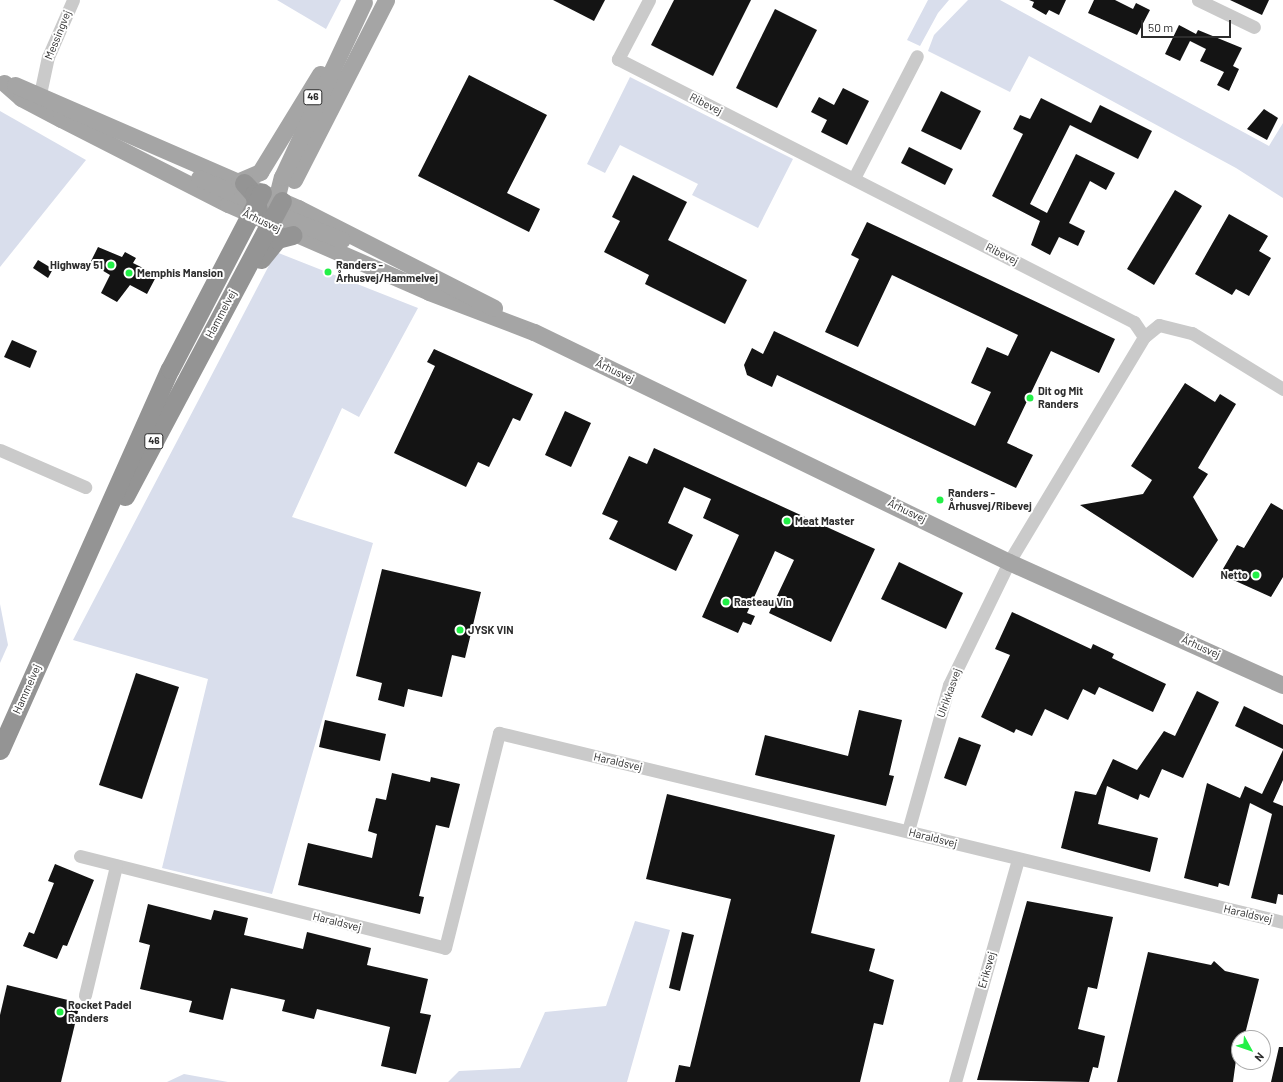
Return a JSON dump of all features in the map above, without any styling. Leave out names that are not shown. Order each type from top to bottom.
[{"type":"highway","points":[[242,182],[266,208]]},
{"type":"highway","name":"Hammelvej","points":[[55,628],[167,415],[266,208]]},
{"type":"highway","name":"Hammelvej","points":[[0,750],[167,376],[266,208]]},
{"type":"highway","points":[[167,415],[272,243],[290,234]]},
{"type":"main road","name":"Hammelvej","points":[[266,208],[386,0]]},
{"type":"main road","name":"Hammelvej","points":[[266,208],[364,1]]},
{"type":"main road","points":[[2,82],[40,94],[242,182],[260,172],[364,1]]},
{"type":"main road","points":[[2,82],[21,98],[61,120],[266,208]]},
{"type":"main road","name":"Århusvej","points":[[266,208],[290,234],[534,332]]},
{"type":"main road","name":"Århusvej","points":[[266,208],[424,271],[534,332],[1009,562],[1283,685]]},
{"type":"street","name":"Ribevej","points":[[649,0],[618,59],[1134,322],[1144,337]]},
{"type":"street","points":[[1198,0],[1254,27]]},
{"type":"street","name":"Messingvej","points":[[40,94],[48,57],[71,6]]},
{"type":"street","points":[[854,178],[917,56]]},
{"type":"street","points":[[1009,562],[1144,337],[1159,325],[1192,333],[1283,389]]},
{"type":"street","points":[[0,450],[85,487]]},
{"type":"street","name":"Ulrikkasvej","points":[[908,832],[949,685],[1009,562]]},
{"type":"street","name":"Haraldsvej","points":[[80,856],[445,948],[498,733],[1283,922]]},
{"type":"street","name":"Eriksvej","points":[[955,1082],[1018,859]]},
{"type":"street","points":[[84,995],[116,866]]},
{"type":"shaded area","points":[[277,0],[341,0],[326,29]]},
{"type":"shaded area","points":[[928,0],[949,0],[938,13],[920,46],[907,40]]},
{"type":"shaded area","points":[[968,0],[1000,0],[1269,146],[1283,123],[1283,198],[1236,168],[1029,56],[1010,92],[928,51],[934,35]]},
{"type":"shaded area","points":[[630,77],[793,159],[758,228],[692,195],[698,184],[620,145],[605,173],[587,164]]},
{"type":"shaded area","points":[[0,111],[86,160],[0,267]]},
{"type":"shaded area","points":[[276,252],[418,308],[359,417],[342,408],[292,517],[373,543],[272,894],[162,868],[208,679],[73,640]]},
{"type":"shaded area","points":[[0,604],[8,645],[0,663]]},
{"type":"shaded area","points":[[635,921],[670,930],[627,1082],[448,1082],[459,1071],[520,1068],[545,1012],[606,1006]]},
{"type":"shaded area","points":[[184,1074],[228,1082],[167,1082]]},
{"type":"building","points":[[553,0],[605,0],[594,21]]},
{"type":"building","points":[[674,0],[751,0],[713,76],[651,45]]},
{"type":"building","points":[[1029,0],[1066,0],[1059,15],[1049,10],[1046,15],[1032,7],[1034,2]]},
{"type":"building","points":[[1094,0],[1115,0],[1133,9],[1136,3],[1150,10],[1137,35],[1088,13]]},
{"type":"building","points":[[1230,0],[1269,0],[1262,15]]},
{"type":"building","points":[[775,9],[817,30],[777,108],[736,88]]},
{"type":"building","points":[[1179,25],[1196,34],[1198,30],[1242,48],[1233,66],[1239,69],[1229,91],[1217,85],[1224,72],[1200,61],[1206,49],[1190,41],[1180,61],[1165,54]]},
{"type":"building","points":[[469,75],[547,115],[507,193],[540,209],[529,232],[418,176]]},
{"type":"building","points":[[843,88],[869,101],[847,145],[821,132],[827,120],[811,112],[819,97],[834,105]]},
{"type":"building","points":[[941,91],[981,111],[961,150],[921,131]]},
{"type":"building","points":[[1041,98],[1091,123],[1100,105],[1152,131],[1138,159],[1070,125],[1030,204],[1047,213],[1076,154],[1115,173],[1106,190],[1090,181],[1069,223],[1085,231],[1078,246],[1059,237],[1050,255],[1031,245],[1040,221],[992,196],[1023,134],[1013,129],[1020,115],[1030,119]]},
{"type":"building","points":[[1264,109],[1278,118],[1267,140],[1247,129]]},
{"type":"building","points":[[909,147],[953,169],[945,185],[901,163]]},
{"type":"building","points":[[633,175],[687,202],[668,240],[747,280],[725,324],[645,284],[649,275],[604,252],[620,221],[612,217]]},
{"type":"building","points":[[1175,190],[1202,206],[1154,285],[1127,269]]},
{"type":"building","points":[[1229,214],[1268,236],[1259,251],[1271,258],[1249,296],[1236,289],[1232,295],[1195,274]]},
{"type":"building","points":[[867,222],[1115,339],[1099,373],[1051,351],[1007,443],[1033,455],[1016,488],[777,375],[772,387],[747,375],[744,365],[752,348],[763,354],[774,331],[975,426],[991,392],[971,383],[987,347],[1008,356],[1018,335],[892,275],[858,347],[825,332],[859,259],[851,255]]},
{"type":"building","name":"Memphis Mansion","points":[[98,247],[122,257],[125,252],[136,258],[133,263],[157,275],[147,294],[130,285],[117,302],[101,293],[110,275],[90,263]]},
{"type":"building","points":[[38,260],[53,269],[48,278],[33,268]]},
{"type":"building","points":[[12,340],[37,351],[30,368],[4,357]]},
{"type":"building","points":[[434,349],[533,394],[520,421],[513,418],[489,467],[478,462],[466,487],[394,453],[435,366],[427,362]]},
{"type":"building","points":[[1185,383],[1215,402],[1220,394],[1236,404],[1198,468],[1208,474],[1193,497],[1218,540],[1193,578],[1080,505],[1143,494],[1152,480],[1131,466]]},
{"type":"building","points":[[565,411],[591,423],[571,467],[545,455]]},
{"type":"building","points":[[654,448],[875,549],[831,642],[769,613],[794,560],[775,551],[747,613],[755,616],[751,625],[743,622],[738,633],[702,617],[739,535],[703,518],[711,499],[684,487],[668,523],[693,535],[676,571],[609,539],[618,521],[602,514],[629,456],[647,464]]},
{"type":"building","points":[[1271,503],[1283,510],[1283,577],[1271,597],[1220,574],[1237,545],[1244,548]]},
{"type":"building","points":[[899,562],[963,593],[946,629],[881,599]]},
{"type":"building","points":[[382,569],[481,592],[465,658],[452,655],[442,697],[408,689],[404,707],[378,700],[382,683],[356,676]]},
{"type":"building","points":[[1012,612],[1091,649],[1093,644],[1114,654],[1112,658],[1166,684],[1153,712],[1099,687],[1095,695],[1083,689],[1068,720],[1045,709],[1032,736],[1016,729],[1014,733],[981,717],[1010,655],[995,649]]},
{"type":"building","points":[[136,673],[179,687],[142,799],[99,785]]},
{"type":"building","points":[[1197,691],[1219,702],[1183,778],[1162,769],[1149,798],[1140,794],[1138,800],[1107,786],[1098,824],[1158,838],[1150,872],[1061,848],[1075,791],[1096,795],[1113,759],[1137,770],[1164,731],[1175,736]]},
{"type":"building","points":[[1244,706],[1283,725],[1283,749],[1235,726]]},
{"type":"building","points":[[859,710],[902,720],[889,775],[894,776],[886,806],[755,775],[765,735],[848,756]]},
{"type":"building","points":[[325,720],[386,734],[380,761],[319,747]]},
{"type":"building","points":[[959,737],[981,745],[966,786],[944,778]]},
{"type":"building","points":[[1283,750],[1283,780],[1273,802],[1283,806],[1283,895],[1278,894],[1276,904],[1251,898],[1272,814],[1250,803],[1229,886],[1219,883],[1218,887],[1184,878],[1207,783],[1240,798],[1245,786],[1262,794]]},
{"type":"building","points":[[392,773],[430,782],[431,777],[460,784],[449,828],[436,825],[419,896],[424,897],[420,914],[298,885],[308,843],[372,858],[377,834],[368,831],[376,798],[386,800]]},
{"type":"building","points":[[667,794],[835,835],[811,933],[875,949],[869,971],[894,980],[883,1025],[874,1023],[860,1082],[675,1082],[679,1065],[690,1067],[731,899],[646,879]]},
{"type":"building","points":[[55,864],[94,880],[67,946],[63,945],[57,959],[23,946],[29,932],[34,934],[54,883],[48,881]]},
{"type":"building","points":[[1027,901],[1113,917],[1097,989],[1088,987],[1078,1029],[1105,1036],[1098,1068],[1093,1067],[1089,1082],[977,1080]]},
{"type":"building","points":[[148,904],[211,920],[214,910],[248,918],[244,935],[303,949],[307,932],[371,948],[367,965],[428,979],[420,1013],[431,1015],[416,1074],[381,1066],[390,1027],[317,1009],[314,1019],[282,1011],[285,1000],[231,988],[223,1020],[189,1012],[192,1001],[140,989],[150,945],[139,942]]},
{"type":"building","points":[[682,932],[694,935],[680,991],[669,988]]},
{"type":"building","points":[[1148,952],[1211,965],[1214,961],[1225,971],[1259,979],[1246,1030],[1231,1030],[1231,1070],[1235,1070],[1233,1082],[1117,1082]]},
{"type":"building","points":[[7,985],[80,1003],[61,1082],[0,1082],[0,1015]]},
{"type":"building","points":[[1279,1047],[1283,1047],[1283,1082],[1271,1082]]},
{"type":"place","name":"Highway 51","points":[[111,265]]},
{"type":"place","name":"Randers - Århusvej/Hammelvej","points":[[328,272]]},
{"type":"place","name":"Memphis Mansion","points":[[129,273]]},
{"type":"place","name":"Dit og Mit Randers","points":[[1030,398]]},
{"type":"place","name":"Randers - Århusvej/Ribevej","points":[[940,500]]},
{"type":"place","name":"Meat Master","points":[[787,521]]},
{"type":"place","name":"Netto","points":[[1256,575]]},
{"type":"place","name":"Rasteau Vin","points":[[726,602]]},
{"type":"place","name":"JYSK VIN","points":[[460,630]]},
{"type":"place","name":"Rocket Padel Randers","points":[[60,1012]]}]
